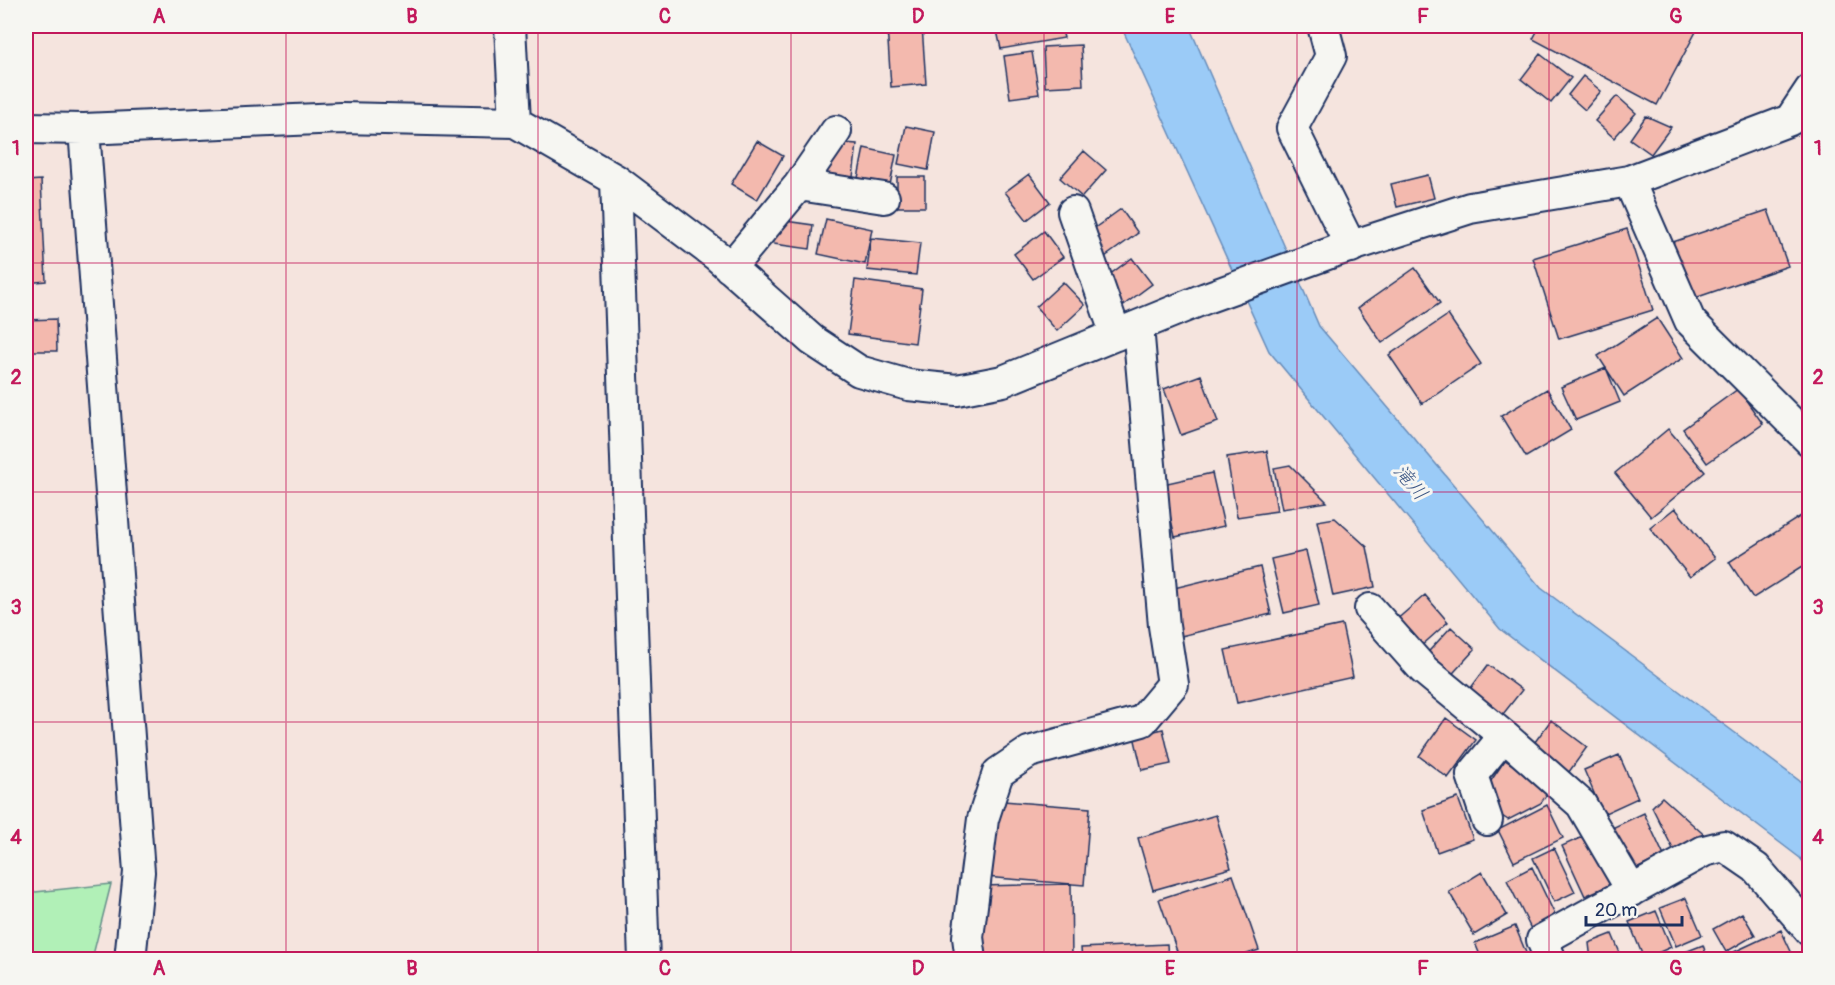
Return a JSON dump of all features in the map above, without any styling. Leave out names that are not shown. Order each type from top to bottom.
[{"type":"street","points":[[510,26],[515,122]]},
{"type":"street","points":[[1323,26],[1331,56],[1292,128],[1342,250]]},
{"type":"street","points":[[26,128],[84,129],[341,118],[515,122],[616,180],[730,268],[812,340],[859,370],[908,385],[957,390],[1003,381],[1206,298],[1470,208],[1629,181],[1800,116],[1809,90]]},
{"type":"street","points":[[84,129],[139,872],[130,960]]},
{"type":"street","points":[[730,268],[799,185],[836,131]]},
{"type":"street","points":[[616,180],[644,960]]},
{"type":"street","points":[[1629,181],[1690,321],[1809,441]]},
{"type":"street","points":[[799,185],[884,198]]},
{"type":"street","points":[[971,960],[968,937],[983,819],[998,774],[1029,752],[1142,721],[1173,684],[1127,330],[1073,212]]},
{"type":"street","points":[[1370,609],[1424,670],[1581,804],[1632,891]]},
{"type":"street","points":[[1487,820],[1472,775],[1504,736]]},
{"type":"street","points":[[1551,960],[1542,940],[1704,851],[1724,846],[1756,867],[1809,931]]},
{"type":"green space","points":[[111,884],[92,959],[26,959],[26,893]]},
{"type":"water","name":"滝川","points":[[1121,26],[1189,26],[1319,326],[1541,588],[1809,788],[1809,869],[1800,858],[1500,629],[1269,351]]},
{"type":"building","points":[[887,26],[922,26],[926,84],[891,87]]},
{"type":"building","points":[[996,26],[1061,26],[1064,38],[1001,49]]},
{"type":"building","points":[[1540,26],[1699,26],[1657,105],[1533,39]]},
{"type":"building","points":[[1081,45],[1083,85],[1045,87],[1043,47]]},
{"type":"building","points":[[1032,52],[1039,94],[1010,98],[1004,56]]},
{"type":"building","points":[[1540,54],[1571,78],[1551,103],[1521,79]]},
{"type":"building","points":[[1583,76],[1601,91],[1585,110],[1568,95]]},
{"type":"building","points":[[1617,96],[1636,113],[1614,138],[1595,121]]},
{"type":"building","points":[[1646,116],[1671,127],[1651,154],[1630,139]]},
{"type":"building","points":[[906,126],[935,132],[928,170],[898,164]]},
{"type":"building","points":[[757,141],[783,156],[757,200],[731,184]]},
{"type":"building","points":[[831,142],[857,144],[853,177],[827,174]]},
{"type":"building","points":[[864,148],[896,155],[890,185],[858,178]]},
{"type":"building","points":[[1084,151],[1106,170],[1082,197],[1060,178]]},
{"type":"building","points":[[1029,174],[1050,202],[1027,220],[1005,192]]},
{"type":"building","points":[[1428,175],[1434,198],[1397,207],[1391,184]]},
{"type":"building","points":[[897,177],[925,177],[925,207],[897,207]]},
{"type":"building","points":[[41,180],[46,281],[26,283],[26,181]]},
{"type":"building","points":[[1121,209],[1138,233],[1102,259],[1085,235]]},
{"type":"building","points":[[1768,210],[1788,266],[1689,300],[1670,243]]},
{"type":"building","points":[[826,219],[872,229],[865,264],[818,254]]},
{"type":"building","points":[[778,220],[813,225],[810,249],[774,244]]},
{"type":"building","points":[[1627,229],[1653,310],[1559,339],[1533,258]]},
{"type":"building","points":[[1044,231],[1063,257],[1033,279],[1014,254]]},
{"type":"building","points":[[871,238],[920,243],[916,275],[867,270]]},
{"type":"building","points":[[1132,258],[1152,284],[1121,307],[1101,281]]},
{"type":"building","points":[[1415,268],[1440,303],[1382,343],[1358,308]]},
{"type":"building","points":[[855,280],[922,289],[915,343],[848,334]]},
{"type":"building","points":[[1063,282],[1085,305],[1057,331],[1036,307]]},
{"type":"building","points":[[1448,315],[1481,364],[1422,404],[1389,355]]},
{"type":"building","points":[[1657,318],[1683,358],[1624,396],[1598,356]]},
{"type":"building","points":[[56,319],[57,351],[26,351],[26,320]]},
{"type":"building","points":[[1606,368],[1620,402],[1576,420],[1561,387]]},
{"type":"building","points":[[1201,375],[1218,422],[1181,435],[1164,389]]},
{"type":"building","points":[[1547,389],[1571,430],[1526,457],[1501,416]]},
{"type":"building","points":[[1738,389],[1763,424],[1707,463],[1683,429]]},
{"type":"building","points":[[1668,429],[1705,472],[1651,517],[1615,473]]},
{"type":"building","points":[[1267,451],[1277,511],[1237,517],[1227,457]]},
{"type":"building","points":[[1290,465],[1327,502],[1282,509],[1274,468]]},
{"type":"building","points":[[1212,473],[1224,526],[1175,537],[1163,484]]},
{"type":"building","points":[[1675,508],[1715,558],[1690,577],[1650,528]]},
{"type":"building","points":[[1804,514],[1810,523],[1810,562],[1753,598],[1729,562]]},
{"type":"building","points":[[1335,518],[1367,547],[1375,587],[1333,596],[1317,521]]},
{"type":"building","points":[[1306,551],[1319,605],[1284,613],[1271,559]]},
{"type":"building","points":[[1260,567],[1271,614],[1181,636],[1170,589]]},
{"type":"building","points":[[1425,595],[1448,622],[1419,648],[1395,621]]},
{"type":"building","points":[[1342,625],[1353,677],[1237,703],[1225,650]]},
{"type":"building","points":[[1451,627],[1475,649],[1445,682],[1421,660]]},
{"type":"building","points":[[1488,665],[1522,690],[1500,718],[1467,693]]},
{"type":"building","points":[[1446,718],[1476,740],[1448,778],[1419,756]]},
{"type":"building","points":[[1551,720],[1587,747],[1566,776],[1529,750]]},
{"type":"building","points":[[1163,729],[1171,764],[1142,770],[1134,736]]},
{"type":"building","points":[[1619,755],[1638,798],[1603,814],[1584,770]]},
{"type":"building","points":[[1505,760],[1550,790],[1541,803],[1508,820],[1478,800]]},
{"type":"building","points":[[1662,797],[1710,840],[1677,857],[1652,807]]},
{"type":"building","points":[[1458,798],[1473,839],[1437,852],[1423,810]]},
{"type":"building","points":[[991,800],[1090,808],[1084,885],[985,877]]},
{"type":"building","points":[[1547,805],[1563,838],[1514,862],[1498,830]]},
{"type":"building","points":[[1644,813],[1664,856],[1632,871],[1612,828]]},
{"type":"building","points":[[1216,815],[1231,868],[1153,890],[1138,838]]},
{"type":"building","points":[[1591,833],[1614,883],[1585,896],[1562,846]]},
{"type":"building","points":[[1554,848],[1575,892],[1554,902],[1533,858]]},
{"type":"building","points":[[1532,867],[1556,917],[1531,929],[1507,880]]},
{"type":"building","points":[[1482,872],[1507,915],[1474,935],[1449,892]]},
{"type":"building","points":[[1233,875],[1259,950],[1229,960],[1180,960],[1159,899]]},
{"type":"building","points":[[1071,884],[1072,960],[982,960],[980,886]]},
{"type":"building","points":[[1686,898],[1702,935],[1676,946],[1660,908]]},
{"type":"building","points":[[1656,911],[1671,947],[1644,959],[1629,922]]},
{"type":"building","points":[[1742,913],[1755,935],[1726,952],[1713,929]]},
{"type":"building","points":[[1515,926],[1529,960],[1482,960],[1475,943]]},
{"type":"building","points":[[1781,930],[1795,960],[1737,960],[1734,952]]},
{"type":"building","points":[[1612,934],[1623,960],[1591,960],[1589,943]]},
{"type":"building","points":[[1167,944],[1168,960],[1082,960],[1081,948]]},
{"type":"building","points":[[1703,945],[1708,960],[1667,960],[1667,959]]}]
